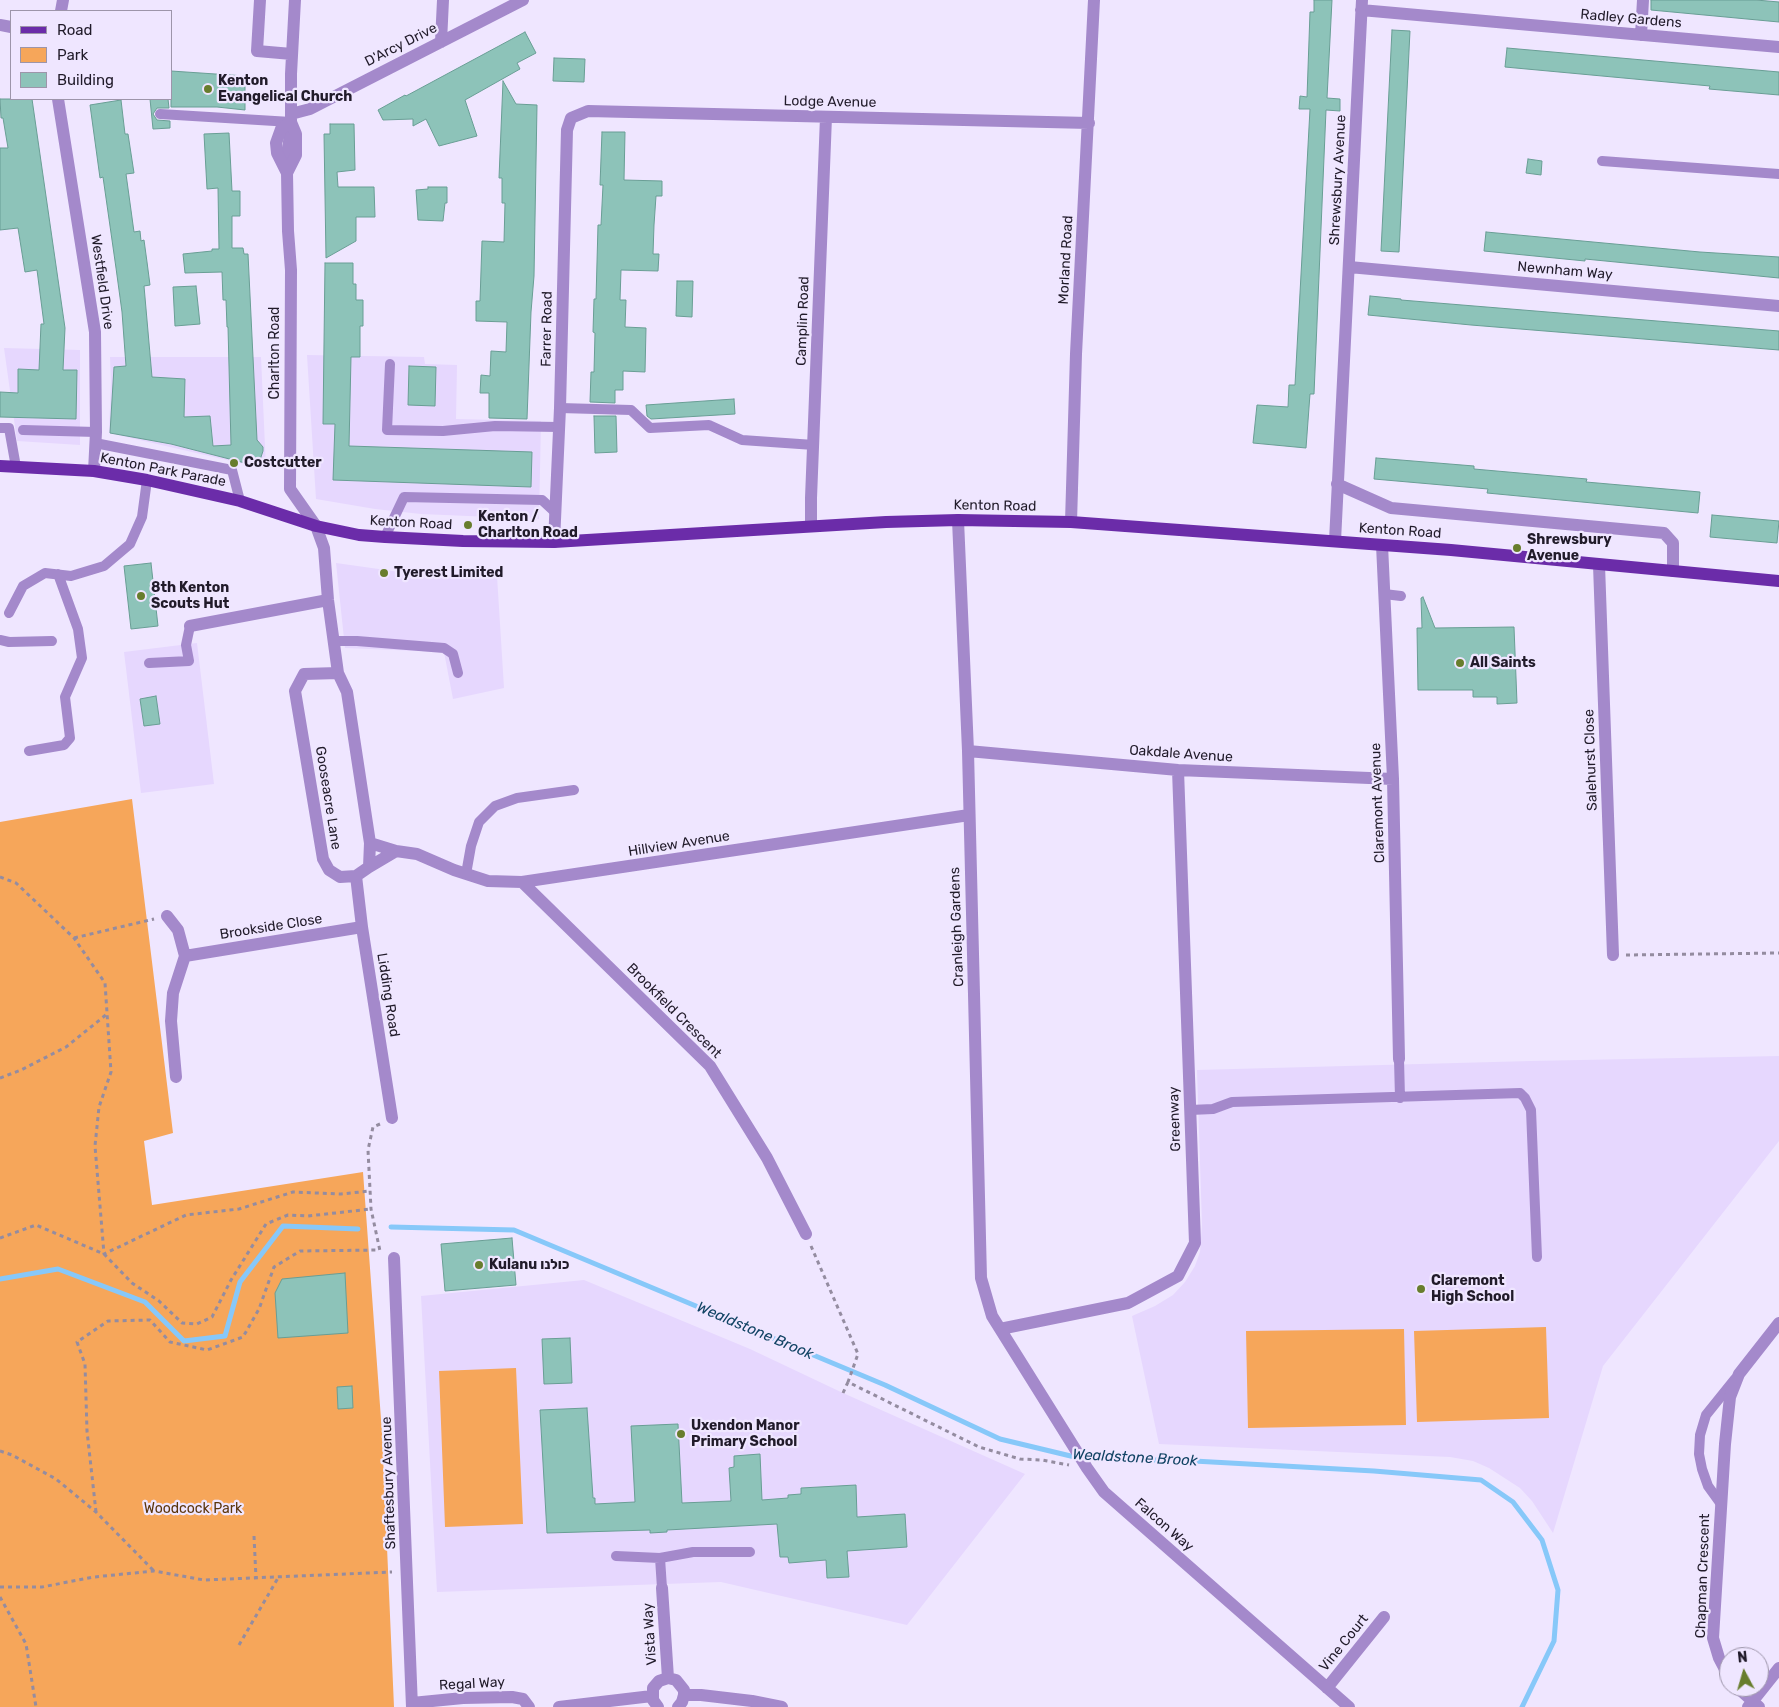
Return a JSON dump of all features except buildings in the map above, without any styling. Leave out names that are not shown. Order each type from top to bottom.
[{"type":"main road","name":"Kenton Park Parade","points":[[0,466],[94,471],[147,480],[240,501],[316,526]]},
{"type":"main road","name":"Kenton Road","points":[[316,526],[359,535],[385,537],[463,541],[554,542],[811,526],[958,520],[1072,522],[1335,541],[1779,581]]},
{"type":"street","points":[[260,0],[258,51],[292,54]]},
{"type":"street","name":"Charlton Road","points":[[287,173],[296,155],[296,134],[291,118],[295,0]]},
{"type":"street","points":[[441,42],[443,0]]},
{"type":"street","name":"D'Arcy Drive","points":[[291,118],[523,0]]},
{"type":"street","name":"Morland Road","points":[[1072,522],[1076,354],[1094,0]]},
{"type":"street","points":[[1641,35],[1644,0]]},
{"type":"street","name":"Radley Gardens","points":[[1361,5],[1641,35],[1779,47]]},
{"type":"street","name":"Shrewsbury Avenue","points":[[1335,541],[1361,5]]},
{"type":"street","name":"Westfield Drive","points":[[58,100],[95,332],[96,437],[94,471]]},
{"type":"street","name":"Lodge Avenue","points":[[571,118],[588,111],[1089,123]]},
{"type":"street","name":"Camplin Road","points":[[811,526],[826,117]]},
{"type":"street","name":"Charlton Road","points":[[291,118],[281,129],[276,142],[277,153],[287,173],[291,270],[290,489],[316,526]]},
{"type":"street","name":"Farrer Road","points":[[554,542],[560,427],[567,130],[571,118]]},
{"type":"street","name":"Newnham Way","points":[[1349,267],[1779,306]]},
{"type":"street","name":"Kenton Road","points":[[1338,484],[1391,508],[1664,533],[1673,544],[1673,571]]},
{"type":"street","name":"Cranleigh Gardens","points":[[958,520],[968,751],[981,1278],[992,1316],[1000,1330]]},
{"type":"street","points":[[316,526],[324,548],[328,600],[338,673],[346,692],[370,843],[369,867]]},
{"type":"street","name":"Claremont Avenue","points":[[1382,545],[1393,779],[1399,1059]]},
{"type":"street","name":"Salehurst Close","points":[[1599,565],[1613,955]]},
{"type":"street","points":[[190,626],[328,600]]},
{"type":"street","name":"Gooseacre Lane","points":[[338,673],[304,674],[296,690],[323,859],[330,870],[340,877],[356,876]]},
{"type":"street","name":"Oakdale Avenue","points":[[968,751],[1178,770],[1393,779]]},
{"type":"street","name":"Greenway","points":[[1000,1330],[1128,1304],[1178,1276],[1194,1243],[1178,770]]},
{"type":"street","name":"Hillview Avenue","points":[[370,843],[396,852],[416,854],[488,881],[522,882],[969,815]]},
{"type":"street","points":[[356,876],[396,852]]},
{"type":"street","name":"Lidding Road","points":[[356,876],[362,927],[392,1118]]},
{"type":"street","name":"Brookfield Crescent","points":[[522,882],[710,1066],[768,1158],[806,1234]]},
{"type":"street","points":[[167,916],[178,930],[186,956],[173,993],[172,1021],[176,1077]]},
{"type":"street","name":"Brookside Close","points":[[186,956],[362,927]]},
{"type":"street","name":"Shaftesbury Avenue","points":[[394,1258],[412,1705]]},
{"type":"street","name":"Chapman Crescent","points":[[1719,1660],[1712,1638],[1730,1397],[1739,1374],[1779,1323]]},
{"type":"street","name":"Falcon Way","points":[[1000,1330],[1104,1492],[1350,1707]]},
{"type":"street","name":"Vista Way","points":[[662,1588],[668,1678]]},
{"type":"street","name":"Vine Court","points":[[1326,1688],[1384,1617]]},
{"type":"street","points":[[1753,1705],[1779,1668]]},
{"type":"street","points":[[559,1707],[655,1701],[653,1688],[656,1684],[668,1678],[676,1680],[680,1684],[684,1695],[678,1707]]},
{"type":"street","points":[[684,1695],[752,1701],[782,1707]]},
{"type":"street","name":"Regal Way","points":[[412,1705],[463,1698],[512,1697],[523,1699],[528,1707]]},
{"type":"lane","points":[[160,114],[291,118]]},
{"type":"lane","points":[[1602,161],[1779,174]]},
{"type":"lane","points":[[390,364],[387,430],[443,431],[495,426],[560,427]]},
{"type":"lane","points":[[560,408],[631,410],[650,428],[709,425],[742,440],[814,445]]},
{"type":"lane","points":[[0,428],[9,428],[16,467]]},
{"type":"lane","points":[[23,430],[96,437],[232,470],[240,501]]},
{"type":"lane","points":[[9,613],[23,586],[45,573],[71,576],[104,566],[130,544],[142,517],[147,480]]},
{"type":"lane","points":[[385,537],[404,497],[542,500],[555,512]]},
{"type":"lane","points":[[29,751],[64,745],[70,738],[65,697],[82,658],[78,629],[58,574]]},
{"type":"lane","points":[[1384,594],[1401,596]]},
{"type":"lane","points":[[148,663],[189,661],[186,645],[190,626]]},
{"type":"lane","points":[[0,640],[9,642],[52,642]]},
{"type":"lane","points":[[334,641],[444,648],[453,654],[458,673]]},
{"type":"lane","points":[[466,874],[471,846],[479,822],[494,806],[517,798],[574,790]]},
{"type":"lane","points":[[1399,1059],[1400,1098]]},
{"type":"lane","points":[[1190,1110],[1213,1109],[1232,1102],[1520,1093],[1531,1110],[1537,1257]]},
{"type":"lane","name":"Chapman Crescent","points":[[1721,1504],[1708,1486],[1702,1469],[1699,1454],[1700,1435],[1706,1415],[1739,1374]]},
{"type":"lane","points":[[616,1556],[660,1558],[693,1552],[750,1552]]},
{"type":"lane","points":[[660,1558],[662,1588]]},
{"type":"path","points":[[0,878],[16,884],[74,938],[105,983],[111,1072],[99,1107],[95,1146],[104,1254]]},
{"type":"path","points":[[74,938],[167,916]]},
{"type":"path","points":[[1613,955],[1779,953]]},
{"type":"path","points":[[0,1078],[21,1070],[66,1047],[107,1014]]},
{"type":"path","points":[[379,1250],[371,1210],[368,1150],[373,1127],[392,1118]]},
{"type":"path","points":[[104,1254],[186,1215],[239,1208],[293,1192],[341,1194],[370,1191]]},
{"type":"path","points":[[0,1238],[36,1225],[104,1254],[132,1283],[159,1301],[182,1323],[197,1324],[212,1317],[231,1280],[266,1224],[288,1215],[308,1216],[371,1210]]},
{"type":"path","points":[[806,1234],[814,1257],[858,1354],[842,1394]]},
{"type":"path","points":[[96,1512],[87,1432],[85,1364],[78,1342],[108,1321],[150,1320],[170,1342],[208,1350],[243,1337],[260,1309],[274,1267],[300,1251],[379,1250],[394,1258]]},
{"type":"path","points":[[848,1382],[979,1447],[1020,1459],[1042,1460],[1087,1468]]},
{"type":"path","points":[[0,1452],[12,1455],[56,1479],[96,1512],[154,1571]]},
{"type":"path","points":[[254,1536],[256,1578]]},
{"type":"path","points":[[0,1587],[42,1587],[94,1577],[154,1571],[204,1580],[407,1571]]},
{"type":"path","points":[[238,1645],[278,1577]]},
{"type":"path","points":[[0,1597],[26,1644],[36,1707]]},
{"type":"shaded area","points":[[4,348],[80,350],[80,445],[17,441]]},
{"type":"shaded area","points":[[307,355],[424,357],[425,364],[457,365],[456,419],[541,421],[539,519],[421,514],[375,509],[316,499]]},
{"type":"shaded area","points":[[110,357],[261,357],[266,469],[109,433]]},
{"type":"shaded area","points":[[336,563],[407,573],[497,576],[504,688],[453,699],[444,652],[345,648]]},
{"type":"shaded area","points":[[197,643],[214,784],[141,793],[124,652]]},
{"type":"shaded area","name":"Claremont High School","points":[[1779,1056],[1779,1141],[1603,1366],[1553,1533],[1532,1501],[1520,1488],[1489,1468],[1473,1461],[1450,1457],[1159,1444],[1132,1316],[1155,1306],[1173,1295],[1185,1282],[1195,1266],[1200,1252],[1202,1225],[1197,1070]]},
{"type":"shaded area","name":"Uxendon Manor Primary School","points":[[584,1280],[750,1349],[843,1393],[1025,1474],[907,1625],[721,1582],[437,1592],[421,1296]]},
{"type":"green space","name":"Woodcock Park","points":[[132,799],[173,1133],[144,1141],[152,1205],[363,1172],[382,1433],[394,1707],[0,1707],[0,822]]},
{"type":"green space","points":[[1546,1327],[1549,1418],[1417,1422],[1414,1331]]},
{"type":"green space","points":[[1404,1329],[1406,1425],[1248,1428],[1246,1331]]},
{"type":"green space","points":[[516,1368],[523,1524],[445,1527],[439,1371]]},
{"type":"waterway","name":"Wealdstone Brook","points":[[0,1279],[58,1269],[145,1302],[184,1341],[225,1336],[240,1282],[283,1226],[358,1229]]},
{"type":"waterway","name":"Wealdstone Brook","points":[[391,1227],[514,1230],[885,1385],[1000,1439],[1079,1458],[1194,1461],[1374,1471],[1481,1480],[1513,1502],[1542,1540],[1558,1590],[1554,1641],[1522,1707]]},
{"type":"place","name":"Kenton Evangelical Church","points":[[208,89]]},
{"type":"place","name":"Costcutter","points":[[234,463]]},
{"type":"place","name":"Kenton / Charlton Road","points":[[468,525]]},
{"type":"place","name":"Shrewsbury Avenue","points":[[1517,548]]},
{"type":"place","name":"Tyerest Limited","points":[[384,573]]},
{"type":"place","name":"8th Kenton Scouts Hut","points":[[141,596]]},
{"type":"place","name":"All Saints","points":[[1460,663]]},
{"type":"place","name":"Kulanu כולנו","points":[[479,1265]]},
{"type":"place","name":"Claremont High School","points":[[1421,1289]]},
{"type":"place","name":"Uxendon Manor Primary School","points":[[681,1434]]}]
